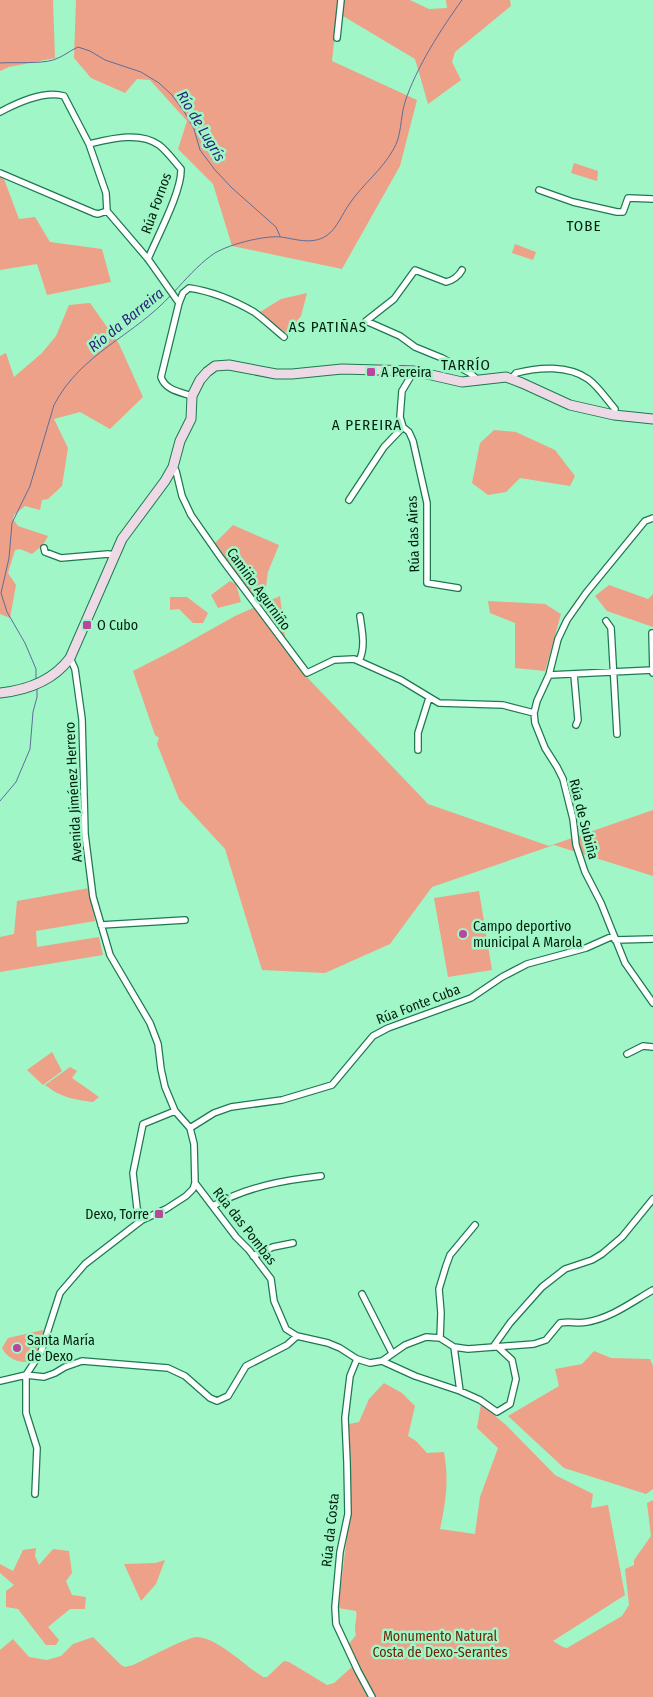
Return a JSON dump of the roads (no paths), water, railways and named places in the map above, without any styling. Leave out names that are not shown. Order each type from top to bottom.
[{"type":"main road","points":[[0,692],[34,687],[56,674],[70,658],[122,539],[165,481],[173,467],[180,441],[191,419],[192,396],[200,380],[215,366],[222,365],[276,374],[342,369],[414,371],[462,382],[506,377],[570,405],[614,415],[653,419]]},
{"type":"street","points":[[337,38],[341,0]]},
{"type":"street","points":[[0,112],[37,96],[57,94],[64,96],[89,144],[106,193],[107,211],[98,214],[94,213],[0,173]]},
{"type":"street","name":"Rúa Fornos","points":[[89,144],[135,137],[150,140],[160,145],[181,169],[181,176],[175,195],[148,259]]},
{"type":"street","points":[[539,190],[573,202],[617,212],[623,212],[628,198],[653,199]]},
{"type":"street","name":"Rúa Fornos","points":[[107,211],[148,259],[179,303]]},
{"type":"street","points":[[462,270],[456,278],[446,282],[415,270],[394,299],[366,321],[400,336],[415,347],[442,358],[470,373],[479,381]]},
{"type":"street","points":[[192,396],[170,389],[163,383],[161,377],[179,303],[183,293],[189,288],[198,289],[242,305],[255,313],[284,337]]},
{"type":"street","points":[[511,379],[516,372],[524,370],[570,370],[590,380],[615,409],[614,415]]},
{"type":"street","name":"Rúa das Airas","points":[[414,371],[402,391],[400,417],[403,426],[409,432],[413,441],[427,503],[427,583],[458,588]]},
{"type":"street","points":[[349,500],[384,447],[403,426]]},
{"type":"street","name":"Camiño Agurniño","points":[[173,467],[176,471],[182,496],[191,515],[307,673],[334,660],[354,659],[401,680],[439,703],[503,705],[534,713]]},
{"type":"street","points":[[534,713],[549,675],[558,639],[567,620],[586,593],[645,521],[653,518]]},
{"type":"street","points":[[44,548],[45,552],[61,558],[114,555]]},
{"type":"street","points":[[359,661],[364,644],[360,616]]},
{"type":"street","points":[[606,621],[611,628],[617,734]]},
{"type":"street","points":[[549,675],[653,671],[652,632]]},
{"type":"street","name":"Avenida Jiménez Herrero","points":[[70,658],[75,669],[82,719],[83,803],[93,897],[110,955],[150,1023],[158,1044],[165,1087],[175,1111],[190,1128]]},
{"type":"street","points":[[574,675],[578,720],[576,725]]},
{"type":"street","points":[[418,750],[418,733],[428,698]]},
{"type":"street","name":"Rúa de Subiña","points":[[534,713],[535,723],[545,748],[563,779],[573,819],[576,845],[585,872],[601,904],[625,963],[653,1003]]},
{"type":"street","points":[[101,925],[185,920]]},
{"type":"street","points":[[614,938],[653,939]]},
{"type":"street","name":"Rúa Fonte Cuba","points":[[190,1128],[214,1114],[231,1107],[282,1100],[332,1085],[373,1036],[388,1028],[470,998],[502,977],[527,964],[586,948],[614,938]]},
{"type":"street","points":[[626,1054],[643,1046],[653,1046]]},
{"type":"street","points":[[142,1220],[136,1208],[133,1173],[143,1124],[175,1111]]},
{"type":"street","points":[[35,1494],[37,1448],[26,1413],[26,1376],[41,1352],[60,1293],[85,1264],[142,1220],[166,1209],[186,1196],[192,1189],[195,1183],[194,1144],[190,1128]]},
{"type":"street","points":[[213,1206],[240,1193],[292,1180],[322,1176]]},
{"type":"street","name":"Rúa das Pombas","points":[[195,1183],[271,1279],[274,1301],[286,1329],[297,1336]]},
{"type":"street","points":[[495,1347],[510,1323],[542,1287],[565,1268],[592,1260],[602,1254],[622,1237],[653,1199]]},
{"type":"street","points":[[440,1338],[440,1289],[446,1266],[450,1255],[475,1225]]},
{"type":"street","points":[[253,1256],[273,1246],[293,1243]]},
{"type":"street","points":[[0,1382],[26,1376],[44,1377],[55,1374],[65,1366],[82,1361],[159,1367],[168,1368],[185,1376],[210,1398],[217,1401],[228,1396],[246,1366],[287,1345],[297,1336],[328,1343],[340,1348],[356,1360],[370,1363],[382,1361],[392,1353],[426,1337],[440,1338],[454,1347],[468,1349],[534,1344],[546,1340],[560,1323],[570,1321],[587,1322],[610,1315],[653,1290]]},
{"type":"street","points":[[362,1294],[392,1353]]},
{"type":"street","points":[[454,1347],[460,1391]]},
{"type":"street","points":[[382,1361],[416,1376],[460,1391],[480,1400],[497,1412],[510,1404],[516,1379],[512,1360],[495,1347]]},
{"type":"street","name":"Rúa da Costa","points":[[356,1360],[350,1376],[345,1418],[348,1514],[340,1552],[334,1607],[336,1624],[354,1664],[372,1697]]},
{"type":"waterway","name":"Río da Barreira","points":[[174,292],[207,259],[218,251],[235,244],[274,237],[304,241],[315,240],[321,239],[330,233],[355,196],[383,164],[396,145],[403,108],[422,62],[462,0]]},
{"type":"waterway","name":"Río de Lugrís","points":[[0,63],[53,60],[78,47],[90,51],[105,60],[141,72],[159,83],[172,95],[185,113],[194,129],[200,150],[215,170],[232,188],[276,227],[280,236]]},
{"type":"waterway","name":"Río da Barreira","points":[[36,680],[36,669],[25,643],[7,612],[1,593],[9,558],[12,523],[30,486],[54,405],[65,387],[93,358],[141,322],[171,295]]},
{"type":"waterway","name":"Río da Barreira","points":[[0,801],[16,782],[30,749],[37,689]]},
{"type":"place","name":"A Pereira","points":[[371,372]]},
{"type":"place","name":"O Cubo","points":[[87,625]]},
{"type":"place","name":"Campo deportivo municipal A Marola","points":[[463,934]]},
{"type":"place","name":"Dexo, Torre","points":[[159,1214]]},
{"type":"place","name":"Santa María de Dexo","points":[[17,1348]]},
{"type":"district","name":"TOBE","points":[[584,226]]},
{"type":"district","name":"AS PATIÑAS","points":[[328,327]]},
{"type":"district","name":"TARRÍO","points":[[466,365]]},
{"type":"district","name":"A PEREIRA","points":[[367,425]]},
{"type":"park label","name":"Monumento Natural Costa de Dexo-Serantes","points":[[440,1644]]}]
